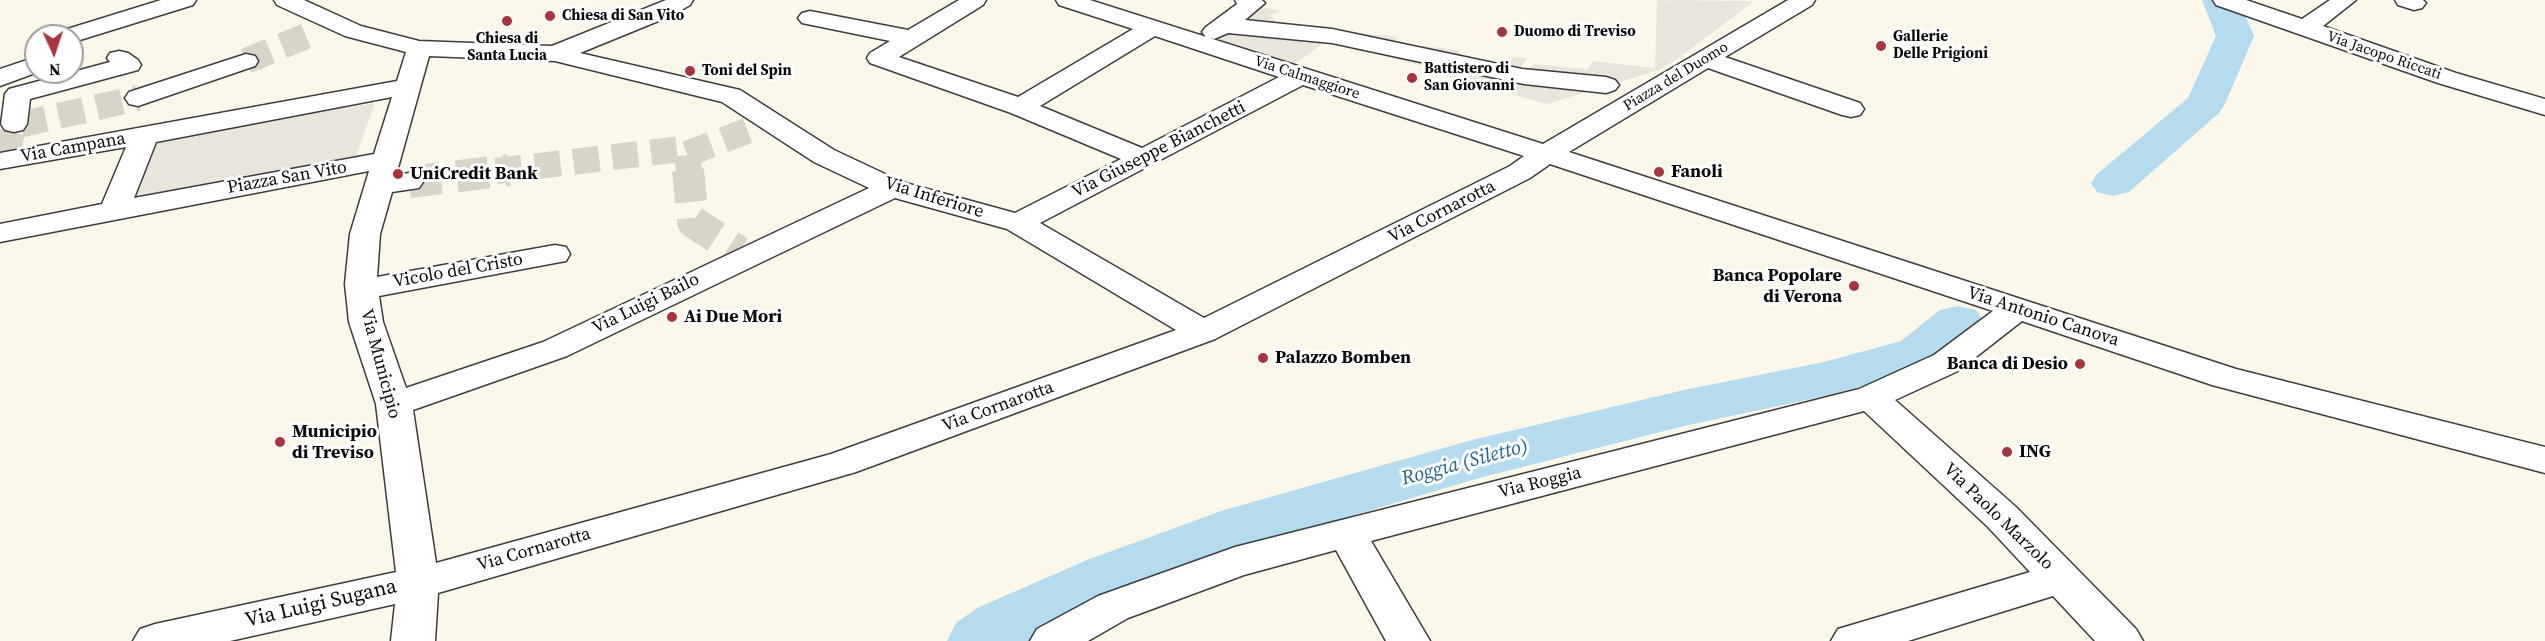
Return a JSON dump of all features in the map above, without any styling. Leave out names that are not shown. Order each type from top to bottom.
[{"type":"street","points":[[84,31],[185,0]]},
{"type":"street","points":[[285,0],[327,27],[418,48],[555,54],[674,5]]},
{"type":"street","points":[[839,0],[810,18],[912,38]]},
{"type":"street","points":[[975,0],[879,58],[1020,107],[1143,158]]},
{"type":"street","name":"Via Calmaggiore","points":[[1067,0],[1547,153]]},
{"type":"street","name":"Piazza del Duomo","points":[[1547,153],[1804,0]]},
{"type":"street","name":"Via Jacopo Riccati","points":[[2226,0],[2447,78],[2545,107]]},
{"type":"street","points":[[2305,28],[2345,0]]},
{"type":"street","points":[[1200,43],[1249,3]]},
{"type":"street","name":"Piazza del Duomo","points":[[1224,25],[1332,36],[1455,69],[1606,85]]},
{"type":"street","points":[[1020,107],[1152,28]]},
{"type":"street","points":[[391,176],[406,87],[418,48]]},
{"type":"street","name":"Via Inferiore","points":[[555,54],[731,96],[765,124],[824,156],[892,188],[1018,223],[1203,332]]},
{"type":"street","points":[[14,124],[18,94],[129,65],[119,58]]},
{"type":"street","points":[[1706,58],[1851,109]]},
{"type":"street","points":[[138,98],[246,61]]},
{"type":"street","points":[[2,77],[24,69]]},
{"type":"street","name":"Via Giuseppe Bianchetti","points":[[1018,223],[1300,76]]},
{"type":"street","points":[[114,210],[145,136],[406,87]]},
{"type":"street","name":"Via Campana","points":[[2,159],[145,136]]},
{"type":"street","name":"Via Antonio Canova","points":[[1547,153],[2224,377],[2415,428],[2545,459]]},
{"type":"street","name":"Via Cornarotta","points":[[418,583],[843,463],[1203,332],[1520,172],[1547,153]]},
{"type":"street","name":"Piazza San Vito","points":[[0,233],[114,210],[391,176]]},
{"type":"street","name":"Via Municipio","points":[[391,176],[365,234],[362,289],[366,322],[394,404],[418,583],[413,641]]},
{"type":"street","name":"Via Luigi Bailo","points":[[394,404],[555,349],[742,254],[892,188]]},
{"type":"street","name":"Vicolo del Cristo","points":[[362,289],[555,254]]},
{"type":"street","name":"Via Roggia","points":[[1052,641],[1113,607],[1224,566],[1871,398],[1946,363],[2017,309]]},
{"type":"street","name":"Via Paolo Marzolo","points":[[1871,398],[2002,517],[2121,641]]},
{"type":"street","points":[[1346,533],[1408,641]]},
{"type":"street","points":[[1857,640],[2061,578]]},
{"type":"street","name":"Via Luigi Sugana","points":[[155,641],[418,583]]},
{"type":"shaded area","points":[[1657,0],[1754,1],[1679,58],[1659,70],[1547,104],[1508,93],[1534,64],[1588,69],[1592,61],[1655,68]]},
{"type":"shaded area","points":[[1246,4],[1282,11],[1270,15],[1276,21],[1275,23],[1397,37],[1395,43],[1458,50],[1465,58],[1493,64],[1508,62],[1514,57],[1528,58],[1502,91],[1445,76],[1447,72],[1326,41],[1286,71],[1197,34]]},
{"type":"shaded area","points":[[375,103],[354,161],[123,203],[153,139]]},
{"type":"waterway","points":[[2113,183],[2205,104],[2235,36],[2220,0]]},
{"type":"waterway","name":"Roggia (Siletto)","points":[[980,641],[1000,626],[1109,577],[1246,525],[1472,460],[1684,408],[1825,379],[1920,353],[1958,321]]},
{"type":"tunnel","points":[[246,61],[318,31]]},
{"type":"tunnel","points":[[5,157],[14,126],[138,98]]},
{"type":"tunnel","points":[[687,154],[757,127]]},
{"type":"tunnel","points":[[496,171],[681,149],[687,154]]},
{"type":"tunnel","points":[[687,154],[689,171]]},
{"type":"tunnel","points":[[409,182],[509,170]]},
{"type":"tunnel","points":[[688,170],[693,222],[739,252]]},
{"type":"place","name":"Chiesa di San Vito","points":[[550,16]]},
{"type":"place","name":"Chiesa di Santa Lucia","points":[[507,21]]},
{"type":"place","name":"Duomo di Treviso","points":[[1502,32]]},
{"type":"place","name":"Gallerie Delle Prigioni","points":[[1881,46]]},
{"type":"place","name":"Toni del Spin","points":[[690,71]]},
{"type":"place","name":"Battistero di San Giovanni","points":[[1412,78]]},
{"type":"place","name":"Fanoli","points":[[1659,172]]},
{"type":"place","name":"UniCredit Bank","points":[[398,174]]},
{"type":"place","name":"Banca Popolare di Verona","points":[[1854,286]]},
{"type":"place","name":"Ai Due Mori","points":[[672,317]]},
{"type":"place","name":"Palazzo Bomben","points":[[1263,358]]},
{"type":"place","name":"Banca di Desio","points":[[2080,364]]},
{"type":"place","name":"Municipio di Treviso","points":[[280,442]]},
{"type":"place","name":"ING","points":[[2007,452]]}]
